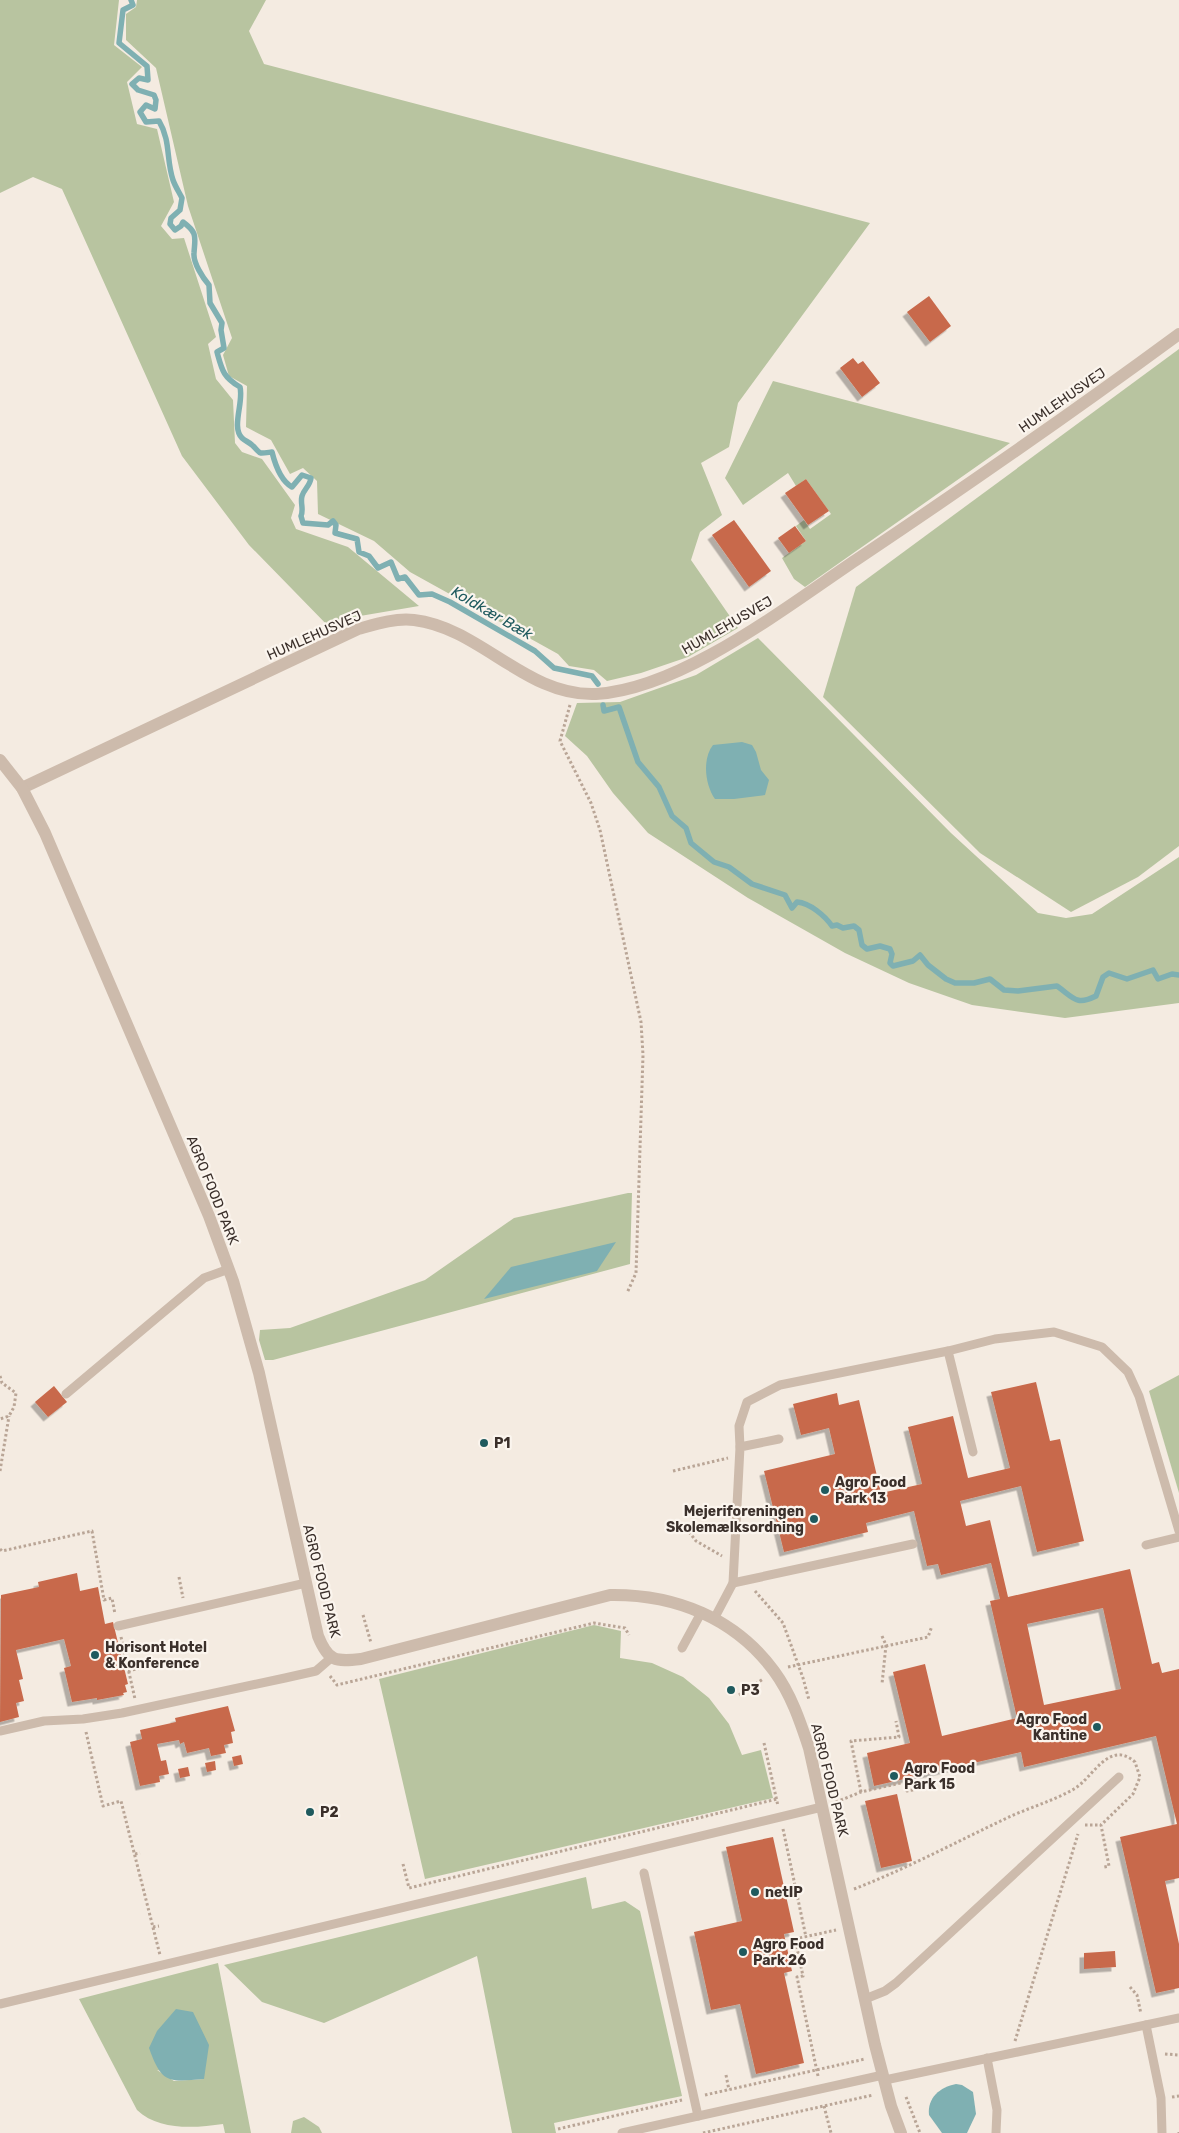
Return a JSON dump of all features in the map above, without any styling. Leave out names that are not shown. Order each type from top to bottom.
[{"type":"street","name":"HUMLEHUSVEJ","points":[[22,788],[358,630],[383,621],[412,620],[434,624],[456,633],[537,681],[556,689],[573,692],[610,692],[650,682],[706,657],[738,638],[938,506],[1179,334]]},
{"type":"street","name":"AGRO FOOD PARK","points":[[0,760],[22,788],[57,860],[209,1216],[229,1269],[259,1374],[318,1636],[324,1649],[326,1662],[361,1659],[610,1596],[646,1596],[664,1600],[701,1612],[743,1637],[775,1672],[800,1720],[809,1748],[878,2056],[902,2133]]},
{"type":"lane","points":[[66,1394],[204,1278],[229,1269]]},
{"type":"lane","points":[[714,1619],[733,1584],[740,1451],[739,1426],[747,1402],[780,1385],[948,1351],[995,1339],[1054,1332],[1102,1347],[1128,1372],[1139,1396],[1179,1531]]},
{"type":"lane","points":[[948,1351],[973,1452]]},
{"type":"lane","points":[[740,1451],[779,1439]]},
{"type":"lane","points":[[1146,1545],[1179,1537]]},
{"type":"lane","points":[[733,1584],[913,1544]]},
{"type":"lane","points":[[118,1626],[306,1583]]},
{"type":"lane","points":[[682,1648],[701,1612]]},
{"type":"lane","points":[[0,1731],[44,1721],[83,1720],[137,1710],[310,1673],[326,1662]]},
{"type":"lane","points":[[866,1999],[885,1991],[896,1983],[1119,1777]]},
{"type":"lane","points":[[0,2004],[822,1807]]},
{"type":"lane","points":[[644,1873],[698,2116]]},
{"type":"lane","points":[[622,2133],[821,2089],[885,2082],[987,2058],[1179,2018]]},
{"type":"lane","points":[[1146,2025],[1161,2098],[1162,2133]]},
{"type":"lane","points":[[987,2058],[997,2110],[996,2133]]},
{"type":"path","points":[[573,692],[560,741],[591,803],[600,830],[641,1022],[643,1055],[636,1273],[627,1293]]},
{"type":"path","points":[[0,1376],[2,1383],[16,1394],[14,1407],[9,1416],[0,1471]]},
{"type":"path","points":[[0,1419],[9,1416]]},
{"type":"path","points":[[673,1471],[740,1451]]},
{"type":"path","points":[[0,1548],[2,1551],[92,1531],[104,1600],[112,1598],[137,1710]]},
{"type":"path","points":[[689,1532],[696,1541],[734,1564]]},
{"type":"path","points":[[179,1577],[186,1611]]},
{"type":"path","points":[[747,1581],[783,1623],[807,1692]]},
{"type":"path","points":[[326,1662],[337,1686],[594,1623],[625,1628],[629,1635]]},
{"type":"path","points":[[739,1695],[775,1672],[797,1663],[928,1636],[932,1626]]},
{"type":"path","points":[[882,1636],[886,1645],[882,1684]]},
{"type":"path","points":[[832,1649],[834,1656]]},
{"type":"path","points":[[128,1671],[141,1668]]},
{"type":"path","points":[[83,1720],[103,1806],[121,1801],[162,1965]]},
{"type":"path","points":[[861,1792],[851,1741],[899,1737],[896,1722]]},
{"type":"path","points":[[841,1893],[880,1878],[1009,1817],[1075,1789],[1106,1758],[1112,1755],[1127,1756],[1138,1767],[1139,1784],[1133,1794],[1101,1825],[1080,1826],[1011,2053]]},
{"type":"path","points":[[822,1807],[861,1792],[905,1782],[907,1791],[935,1786]]},
{"type":"path","points":[[403,1864],[409,1888],[777,1799]]},
{"type":"path","points":[[1101,1825],[1109,1866],[1104,1867]]},
{"type":"path","points":[[135,1854],[140,1853]]},
{"type":"path","points":[[796,1892],[806,1937]]},
{"type":"path","points":[[153,1927],[159,1926]]},
{"type":"path","points":[[821,2089],[797,1977],[803,1976],[795,1939],[828,1932]]},
{"type":"path","points":[[1130,1987],[1136,1995],[1140,2012],[1146,2025]]},
{"type":"path","points":[[1171,2054],[1179,2055]]},
{"type":"path","points":[[558,2129],[878,2056]]},
{"type":"path","points":[[726,2075],[729,2090]]},
{"type":"path","points":[[703,2133],[824,2106],[885,2082]]},
{"type":"path","points":[[824,2106],[831,2133]]},
{"type":"green space","points":[[0,0],[119,0],[114,45],[142,67],[127,82],[137,124],[157,129],[174,202],[161,226],[172,239],[184,238],[216,337],[208,344],[216,379],[233,400],[235,443],[242,452],[262,459],[295,505],[291,518],[296,529],[348,547],[419,606],[360,616],[332,630],[249,545],[182,456],[62,189],[33,177],[0,193]]},
{"type":"green space","points":[[137,0],[266,0],[249,31],[264,64],[870,223],[738,403],[729,447],[701,463],[722,515],[700,532],[691,560],[738,628],[688,657],[641,673],[607,681],[594,670],[569,666],[558,654],[410,572],[374,541],[318,514],[317,481],[303,468],[290,474],[271,440],[246,427],[247,386],[229,376],[223,355],[232,338],[188,206],[156,68],[126,40],[126,14],[136,7]]},
{"type":"green space","points":[[1179,349],[1179,846],[1138,877],[1071,912],[980,853],[823,697],[856,587]]},
{"type":"green space","points":[[773,381],[1010,443],[805,587],[794,579],[782,558],[806,541],[796,526],[804,520],[810,529],[831,514],[806,479],[796,486],[788,473],[743,505],[725,478]]},
{"type":"green space","points":[[758,638],[951,833],[1038,913],[1066,918],[1092,914],[1179,857],[1179,1003],[1065,1018],[972,1005],[909,983],[845,953],[748,898],[648,833],[613,793],[587,756],[565,736],[577,703],[620,702],[696,675]]},
{"type":"green space","points":[[632,1193],[630,1264],[273,1360],[265,1360],[259,1340],[260,1330],[290,1328],[425,1280],[514,1218]]},
{"type":"green space","points":[[1179,1375],[1179,1493],[1149,1391]]},
{"type":"green space","points":[[594,1625],[621,1631],[620,1658],[652,1663],[683,1677],[709,1698],[729,1724],[742,1755],[761,1750],[773,1798],[425,1879],[379,1679]]},
{"type":"green space","points":[[586,1877],[592,1909],[625,1901],[640,1911],[682,2096],[554,2123],[556,2133],[512,2133],[477,1956],[324,2023],[262,2002],[224,1965]]},
{"type":"green space","points":[[218,1963],[251,2133],[225,2133],[223,2124],[189,2127],[166,2125],[146,2117],[137,2110],[79,1999]],"holes":[[[157,2070],[204,2079],[174,2081]]]},
{"type":"green space","points":[[304,2117],[319,2127],[322,2133],[291,2133],[293,2121]]},
{"type":"water","points":[[742,742],[752,745],[761,770],[769,780],[765,795],[734,799],[715,799],[707,779],[707,757],[713,745]]},
{"type":"water","points":[[616,1242],[597,1271],[484,1299],[511,1267]]},
{"type":"water","points":[[176,2009],[193,2012],[209,2045],[204,2079],[174,2080],[168,2078],[158,2068],[149,2048],[157,2031]]},
{"type":"water","points":[[956,2084],[962,2085],[973,2092],[976,2114],[967,2133],[942,2133],[929,2115],[930,2103],[940,2091]]},
{"type":"building","points":[[929,296],[951,326],[930,342],[907,312]]},
{"type":"building","points":[[853,358],[858,364],[863,361],[880,383],[862,397],[840,368]]},
{"type":"building","points":[[806,479],[829,511],[808,525],[785,493]]},
{"type":"building","points":[[734,520],[771,571],[749,587],[712,535]]},
{"type":"building","points":[[795,526],[806,541],[789,553],[778,538]]},
{"type":"building","points":[[1036,1382],[1050,1441],[1060,1439],[1084,1541],[1037,1552],[1021,1486],[960,1501],[966,1526],[990,1520],[1008,1597],[1130,1569],[1152,1664],[1159,1662],[1162,1673],[1179,1669],[1179,1878],[1165,1881],[1179,1944],[1179,1988],[1156,1993],[1120,1837],[1177,1824],[1156,1736],[1024,1767],[1021,1752],[874,1786],[867,1753],[910,1743],[893,1672],[925,1664],[942,1736],[1017,1718],[990,1601],[1000,1599],[991,1563],[941,1575],[938,1564],[927,1566],[914,1511],[866,1523],[868,1532],[784,1552],[764,1471],[835,1454],[829,1428],[801,1435],[793,1404],[837,1393],[839,1405],[859,1400],[881,1493],[922,1484],[908,1427],[953,1416],[968,1478],[1010,1468],[991,1392]],"holes":[[[1103,1608],[1121,1689],[1044,1705],[1027,1624]]]},
{"type":"building","points":[[54,1386],[67,1402],[48,1417],[35,1402]]},
{"type":"building","points":[[77,1573],[80,1591],[98,1587],[105,1624],[113,1622],[128,1684],[125,1685],[127,1692],[123,1693],[124,1695],[97,1700],[97,1698],[72,1702],[64,1668],[71,1666],[64,1639],[16,1650],[23,1679],[19,1680],[24,1701],[16,1703],[19,1717],[0,1722],[1,1595],[39,1587],[38,1582]]},
{"type":"building","points":[[228,1706],[235,1731],[231,1732],[233,1743],[224,1745],[226,1753],[211,1756],[209,1748],[187,1753],[184,1742],[180,1744],[179,1740],[157,1744],[161,1761],[166,1760],[169,1774],[159,1776],[160,1782],[140,1786],[130,1742],[142,1739],[140,1730],[176,1722],[175,1718]]},
{"type":"building","points":[[241,1755],[243,1764],[234,1766],[232,1757]]},
{"type":"building","points":[[215,1761],[216,1770],[207,1772],[205,1763]]},
{"type":"building","points":[[188,1767],[190,1776],[180,1778],[178,1769]]},
{"type":"building","points":[[897,1794],[912,1861],[881,1868],[865,1801]]},
{"type":"building","name":"Agro Food Park 26","points":[[773,1837],[794,1932],[784,1934],[792,1971],[784,1973],[804,2063],[756,2074],[740,2004],[711,2010],[694,1932],[742,1921],[726,1847]]},
{"type":"building","points":[[1115,1951],[1116,1967],[1084,1969],[1084,1953]]},
{"type":"waterway","name":"Koldkær Bæk","points":[[131,0],[133,5],[123,10],[119,43],[147,66],[148,80],[139,78],[132,84],[138,90],[154,95],[156,100],[155,109],[146,105],[140,112],[146,122],[159,121],[163,128],[171,173],[182,198],[180,210],[171,218],[170,224],[175,230],[183,222],[193,232],[195,261],[209,285],[210,303],[222,323],[221,330],[224,348],[217,352],[220,364],[227,376],[240,387],[238,428],[242,438],[260,453],[272,452],[282,476],[292,487],[302,475],[311,478],[302,499],[301,516],[303,523],[328,525],[333,521],[336,525],[335,533],[357,539],[359,552],[369,556],[378,568],[391,562],[398,579],[405,577],[419,595],[432,594],[450,602],[535,651],[554,668],[592,676],[598,684]]},
{"type":"waterway","name":"Koldkær Bæk","points":[[603,705],[604,711],[619,707],[638,762],[659,787],[672,816],[686,828],[691,843],[714,862],[729,867],[752,884],[785,895],[792,908],[797,902],[802,903],[817,911],[832,926],[837,925],[843,928],[854,926],[859,930],[862,945],[867,949],[880,946],[890,949],[892,954],[890,963],[893,966],[913,961],[920,955],[928,965],[946,979],[955,983],[974,983],[990,979],[1004,990],[1018,991],[1057,986],[1079,1000],[1096,996],[1103,977],[1109,973],[1127,979],[1153,970],[1158,979],[1172,974],[1179,975]]},
{"type":"place","name":"P1","points":[[484,1443]]},
{"type":"place","name":"Agro Food Park 13","points":[[825,1490]]},
{"type":"place","name":"Mejeriforeningen Skolemælksordning","points":[[814,1519]]},
{"type":"place","name":"Horisont Hotel & Konference","points":[[95,1655]]},
{"type":"place","name":"P3","points":[[731,1690]]},
{"type":"place","name":"Agro Food Kantine","points":[[1097,1727]]},
{"type":"place","name":"Agro Food Park 15","points":[[894,1776]]},
{"type":"place","name":"P2","points":[[310,1812]]},
{"type":"place","name":"netIP","points":[[755,1892]]},
{"type":"place","name":"Agro Food Park 26","points":[[743,1952]]}]
